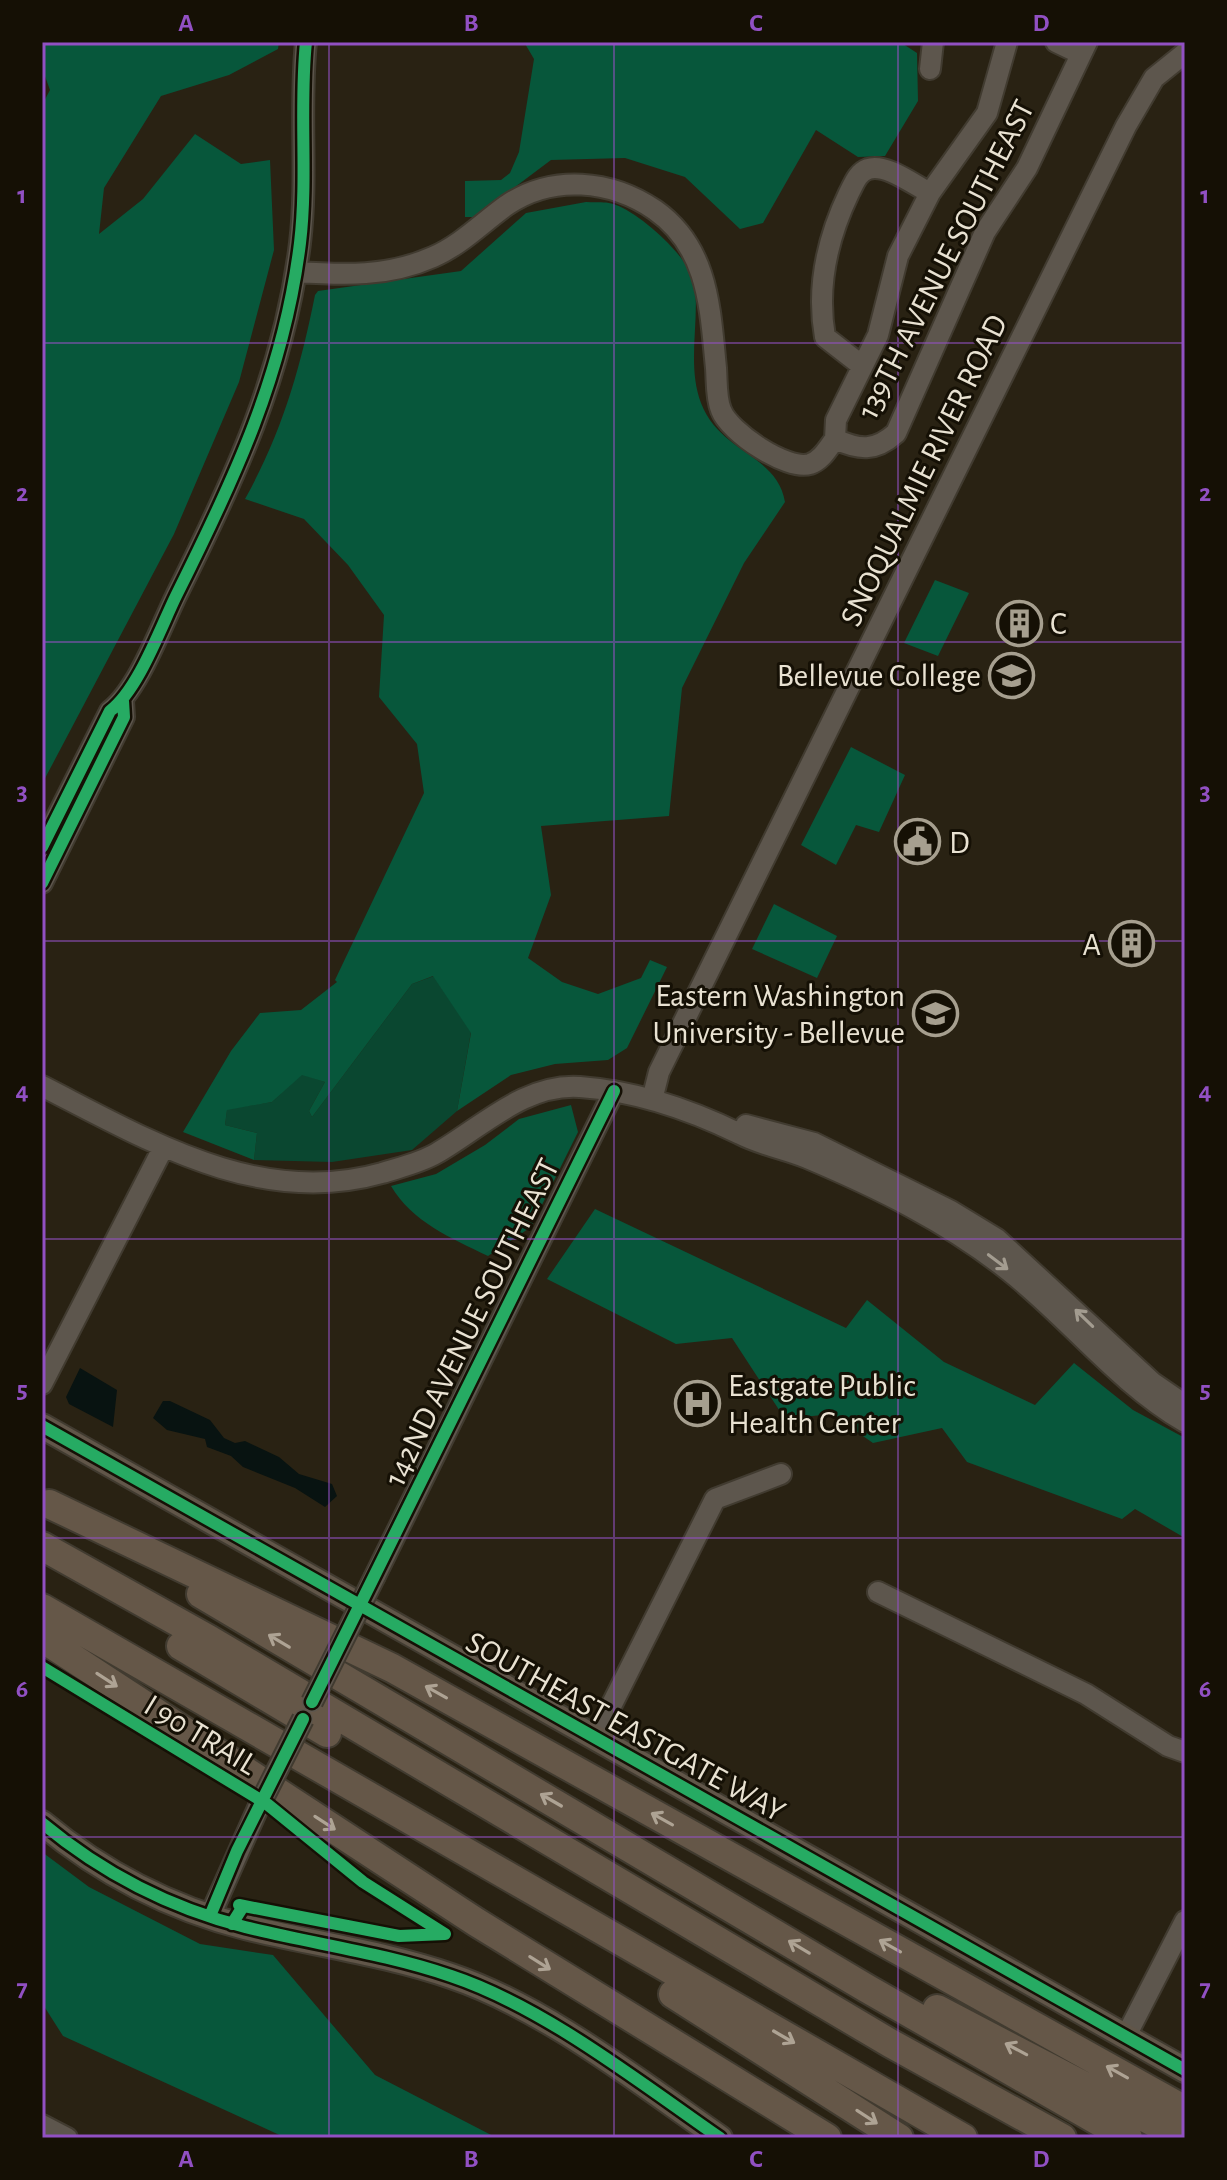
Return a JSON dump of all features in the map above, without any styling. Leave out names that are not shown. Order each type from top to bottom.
[{"type":"highway","points":[[45,1502],[866,1988],[1128,2138]]},
{"type":"highway","points":[[45,1502],[392,1668],[1185,2110]]},
{"type":"highway","points":[[42,1546],[308,1711],[1027,2138]]},
{"type":"highway","points":[[42,1566],[205,1649]]},
{"type":"highway","points":[[42,1608],[963,2138]]},
{"type":"highway","points":[[42,1638],[476,1922],[827,2138]]},
{"type":"highway","points":[[160,1676],[457,1866],[649,1980],[899,2138]]},
{"type":"highway","points":[[349,1735],[1062,2138]]},
{"type":"highway","points":[[866,1988],[942,2010],[1184,2138]]},
{"type":"main road","name":"SOUTHEAST EASTGATE WAY","points":[[42,1426],[1185,2070]]},
{"type":"main road","points":[[42,1823],[109,1871],[158,1897],[210,1916],[403,1962],[494,1993],[568,2036],[720,2138]]},
{"type":"street","points":[[42,847],[110,711],[123,701],[252,437],[282,344],[301,239],[306,42]]},
{"type":"street","points":[[930,69],[933,42]]},
{"type":"street","name":"139TH AVENUE SOUTHEAST","points":[[296,272],[362,276],[412,265],[449,249],[527,193],[568,184],[601,186],[655,210],[692,249],[707,287],[719,404],[728,423],[744,438],[793,464],[811,464],[835,439],[836,420],[878,335],[898,256],[930,193],[987,113],[1007,42]]},
{"type":"street","name":"139TH AVENUE SOUTHEAST","points":[[835,439],[857,450],[883,445],[896,433],[985,232],[1027,168],[1084,48],[1056,42]]},
{"type":"street","name":"SNOQUALMIE RIVER ROAD","points":[[652,1100],[659,1072],[1126,126],[1154,78],[1185,53]]},
{"type":"street","name":"139TH AVENUE SOUTHEAST","points":[[861,365],[825,337],[824,256],[834,225],[859,174],[870,168],[884,170],[930,193]]},
{"type":"street","points":[[42,883],[124,717],[123,701]]},
{"type":"street","points":[[42,1086],[163,1148],[251,1177],[311,1183],[351,1180],[422,1160],[501,1111],[542,1091],[577,1087],[652,1100],[726,1125],[740,1134],[835,1172],[955,1231],[1032,1290],[1144,1394],[1185,1422]]},
{"type":"street","name":"142ND AVENUE SOUTHEAST","points":[[210,1916],[258,1808],[614,1091]]},
{"type":"street","points":[[726,1125],[755,1127],[814,1143],[997,1239],[1153,1383],[1185,1405]]},
{"type":"street","points":[[42,1384],[163,1148]]},
{"type":"street","points":[[595,1738],[715,1499],[781,1474]]},
{"type":"street","points":[[878,1592],[1086,1694],[1168,1746],[1185,1752]]},
{"type":"street","points":[[1126,2036],[1185,1921]]},
{"type":"street","points":[[42,2125],[67,2138]]},
{"type":"green space","points":[[42,42],[279,42],[278,49],[229,75],[161,96],[104,188],[99,234],[143,199],[195,134],[241,164],[270,160],[274,250],[239,382],[174,534],[42,784],[42,105],[50,90],[42,68]]},
{"type":"green space","points":[[524,42],[900,42],[917,53],[918,101],[885,156],[858,157],[816,130],[763,223],[740,229],[685,177],[625,158],[551,160],[475,217],[465,217],[465,181],[501,180],[510,173],[519,152],[534,59]]},
{"type":"green space","points":[[586,202],[609,203],[626,210],[651,227],[685,263],[695,286],[694,360],[701,403],[721,433],[771,473],[780,486],[785,502],[744,563],[682,688],[669,816],[541,826],[551,895],[528,958],[562,982],[598,994],[641,978],[650,960],[667,967],[627,1048],[608,1060],[555,1064],[511,1075],[457,1111],[471,1033],[433,976],[412,984],[312,1117],[309,1111],[325,1082],[302,1075],[272,1102],[227,1110],[225,1125],[257,1133],[254,1160],[183,1132],[231,1051],[260,1013],[301,1010],[337,982],[335,980],[424,793],[417,744],[379,697],[384,615],[348,565],[304,519],[245,499],[288,400],[315,295],[318,291],[461,271],[526,213]]},
{"type":"green space","points":[[935,580],[969,593],[938,656],[904,643]]},
{"type":"green space","points":[[851,747],[905,775],[879,832],[856,825],[836,865],[801,845]]},
{"type":"green space","points":[[774,904],[837,936],[817,978],[752,949]]},
{"type":"green space","points":[[434,976],[471,1032],[457,1111],[412,1150],[332,1162],[254,1160],[257,1133],[225,1125],[227,1109],[272,1102],[302,1074],[325,1082],[309,1111],[312,1117],[412,984]]},
{"type":"green space","points":[[571,1105],[578,1132],[531,1227],[488,1256],[421,1219],[391,1186],[436,1174],[485,1145],[519,1119]]},
{"type":"green space","points":[[595,1209],[846,1328],[867,1300],[944,1362],[1035,1405],[1074,1363],[1133,1410],[1185,1438],[1185,1538],[1135,1509],[1122,1519],[967,1462],[942,1428],[873,1443],[831,1414],[785,1419],[732,1338],[676,1344],[547,1279]]},
{"type":"green space","points":[[42,1852],[89,1887],[200,1944],[273,1955],[375,2075],[497,2138],[286,2138],[63,2036],[42,2003]]},
{"type":"shaded area","points":[[80,1368],[117,1390],[113,1427],[69,1404],[66,1397]]},
{"type":"shaded area","points":[[163,1401],[170,1401],[210,1420],[224,1438],[235,1443],[245,1441],[279,1457],[299,1474],[332,1484],[337,1496],[325,1507],[295,1488],[243,1467],[231,1456],[207,1447],[205,1439],[167,1430],[153,1418]]},
{"type":"cycle path","points":[[42,847],[110,711],[130,689],[148,658],[237,468],[269,382],[282,337],[300,243],[306,42]]},
{"type":"cycle path","points":[[42,883],[124,717],[123,701]]},
{"type":"cycle path","points":[[312,1702],[614,1091]]},
{"type":"cycle path","points":[[42,1426],[1185,2070]]},
{"type":"cycle path","name":"I 90 TRAIL","points":[[42,1667],[267,1804],[363,1882],[445,1934]]},
{"type":"cycle path","points":[[210,1916],[237,1851],[303,1719]]},
{"type":"cycle path","points":[[42,1823],[112,1872],[190,1910],[245,1927],[400,1961],[486,1990],[556,2026],[720,2138]]},
{"type":"cycle path","points":[[232,1924],[242,1908],[239,1905],[399,1936],[445,1934]]},
{"type":"place","name":"C","points":[[1019,623]]},
{"type":"place","name":"Bellevue College","points":[[1012,675]]},
{"type":"place","name":"D","points":[[918,842]]},
{"type":"place","name":"A","points":[[1132,944]]},
{"type":"place","name":"Eastern Washington University - Bellevue","points":[[936,1013]]},
{"type":"place","name":"Eastgate Public Health Center","points":[[697,1403]]}]
